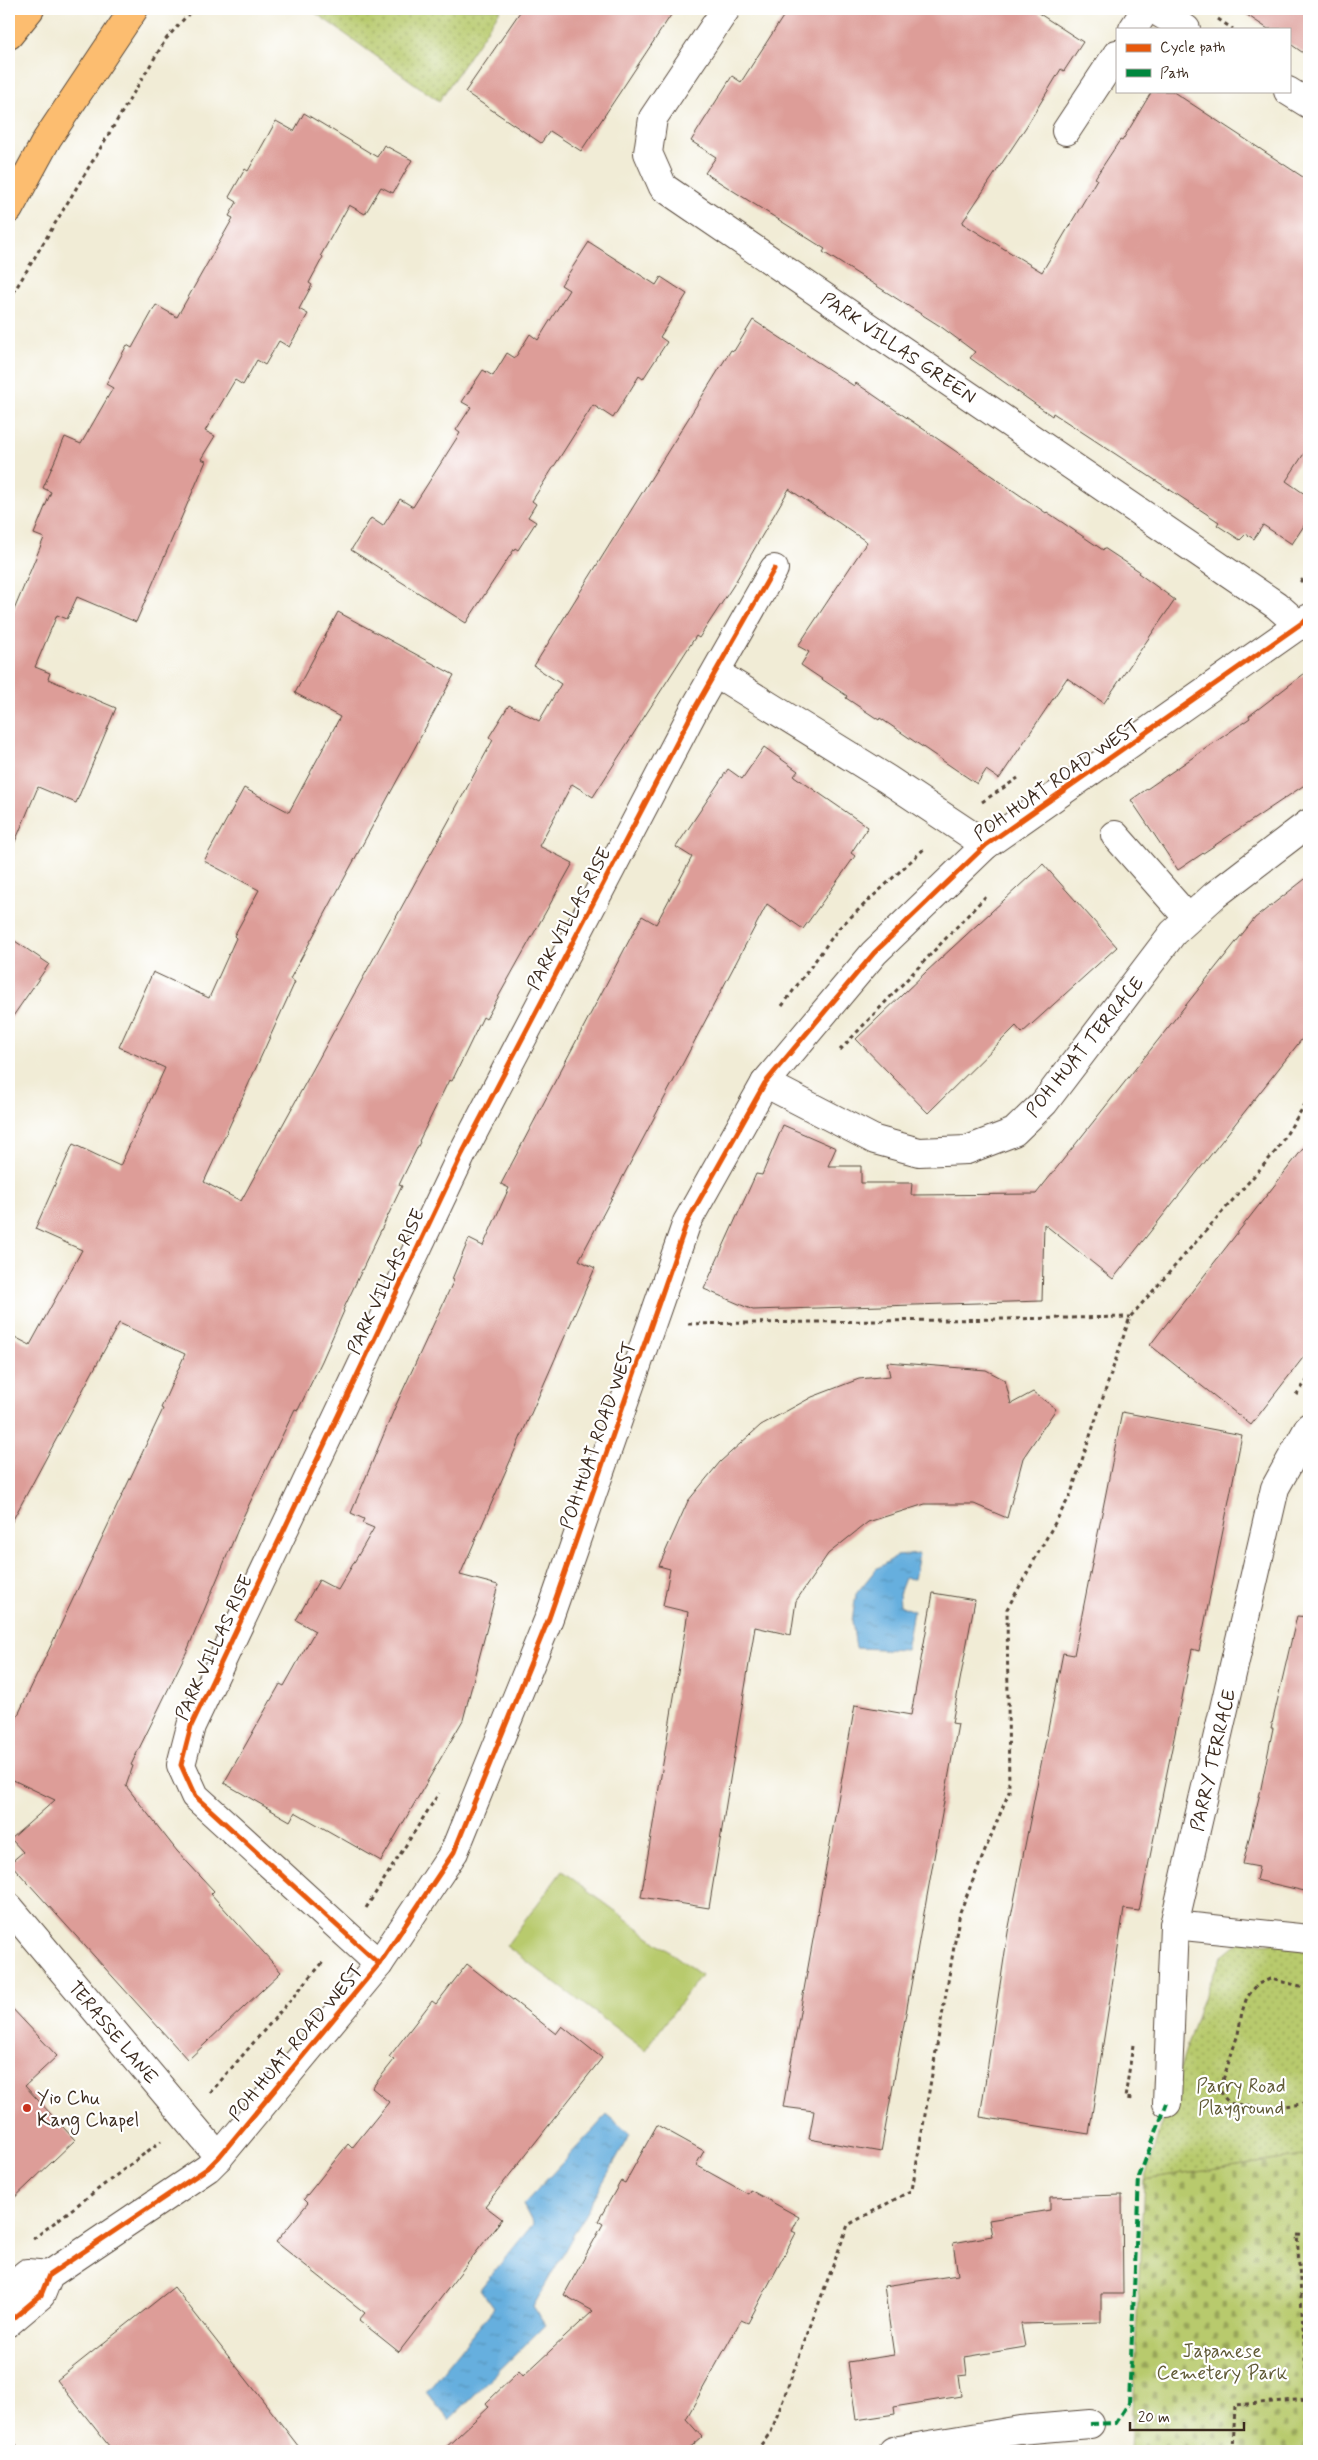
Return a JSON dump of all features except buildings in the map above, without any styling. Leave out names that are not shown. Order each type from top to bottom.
[{"type":"highway","points":[[9,34],[30,9]]},
{"type":"highway","points":[[9,209],[47,139],[134,9]]},
{"type":"street","name":"PARK VILLAS GREEN","points":[[726,9],[653,118],[648,153],[663,187],[1276,605],[1305,622]]},
{"type":"street","points":[[1134,28],[1146,9]]},
{"type":"street","points":[[1153,9],[1184,28]]},
{"type":"street","points":[[1066,131],[1116,56]]},
{"type":"street","points":[[1290,92],[1309,104]]},
{"type":"street","name":"PARK VILLAS RISE","points":[[379,1964],[195,1796],[181,1766],[191,1726],[462,1154],[695,708],[774,569]]},
{"type":"street","name":"POH HUAT ROAD WEST","points":[[9,2322],[41,2294],[49,2275],[208,2168],[219,2157],[379,1964],[454,1852],[549,1618],[687,1222],[765,1083],[874,952],[986,844],[1305,622]]},
{"type":"street","points":[[716,673],[887,778],[986,844]]},
{"type":"street","name":"POH HUAT TERRACE","points":[[765,1083],[875,1140],[919,1152],[967,1150],[1014,1132],[1044,1103],[1173,933],[1188,918],[1309,823]]},
{"type":"street","points":[[1115,835],[1188,918]]},
{"type":"street","name":"PARRY TERRACE","points":[[1167,2104],[1174,1925],[1275,1488],[1309,1427]]},
{"type":"street","name":"TERASSE LANE","points":[[9,1907],[219,2157]]},
{"type":"street","points":[[1174,1925],[1309,1940]]},
{"type":"street","points":[[9,2288],[27,2273],[49,2275]]},
{"type":"street","points":[[894,2451],[1020,2430],[1090,2424]]},
{"type":"path","points":[[9,300],[166,39],[193,9]]},
{"type":"path","points":[[838,1052],[986,896]]},
{"type":"path","points":[[756,2451],[771,2432],[848,2225],[912,2190],[960,1912],[1009,1792],[1007,1609],[1070,1496],[1130,1318],[1276,1151],[1309,1098]]},
{"type":"path","points":[[690,1316],[687,1324],[1130,1318]]},
{"type":"path","points":[[27,2244],[187,2118],[336,1947],[349,1936],[443,1787]]},
{"type":"path","points":[[1309,1988],[1270,1979],[1258,1984],[1247,1997],[1238,2034],[1220,2089],[1223,2097],[1233,2104],[1272,2105],[1309,2103]]},
{"type":"path","points":[[1309,2234],[1297,2234],[1309,2420]]},
{"type":"path","points":[[1232,2451],[1236,2404],[1308,2399]]},
{"type":"path","points":[[9,2436],[20,2451]]},
{"type":"green space","points":[[310,9],[501,9],[439,101]]},
{"type":"green space","points":[[562,1871],[701,1975],[645,2050],[506,1946]]},
{"type":"green space","name":"Parry Road Playground","points":[[1240,1941],[1309,1945],[1309,2155],[1144,2180],[1199,2008],[1221,1957]]},
{"type":"green space","name":"Japanese Cemetery Park","points":[[1309,2155],[1309,2451],[1130,2451],[1144,2180]]},
{"type":"water","points":[[919,1554],[914,1579],[905,1578],[899,1594],[900,1605],[913,1611],[906,1650],[856,1648],[852,1621],[856,1594],[876,1569],[897,1556]]},
{"type":"water","points":[[607,2115],[630,2134],[533,2307],[545,2325],[449,2420],[426,2392],[494,2308],[480,2289],[533,2224],[523,2205]]},
{"type":"marked path","points":[[1090,2424],[1116,2423],[1129,2403],[1139,2177],[1167,2103]]},
{"type":"cycle path","points":[[379,1964],[195,1796],[181,1765],[191,1726],[462,1154],[695,708],[774,569]]},
{"type":"cycle path","points":[[9,2322],[41,2295],[49,2275],[208,2168],[219,2157],[379,1964],[454,1852],[549,1618],[687,1222],[765,1083],[874,953],[986,845],[1309,618]]},
{"type":"place","name":"Yio Chu Kang Chapel","points":[[27,2108]]}]
